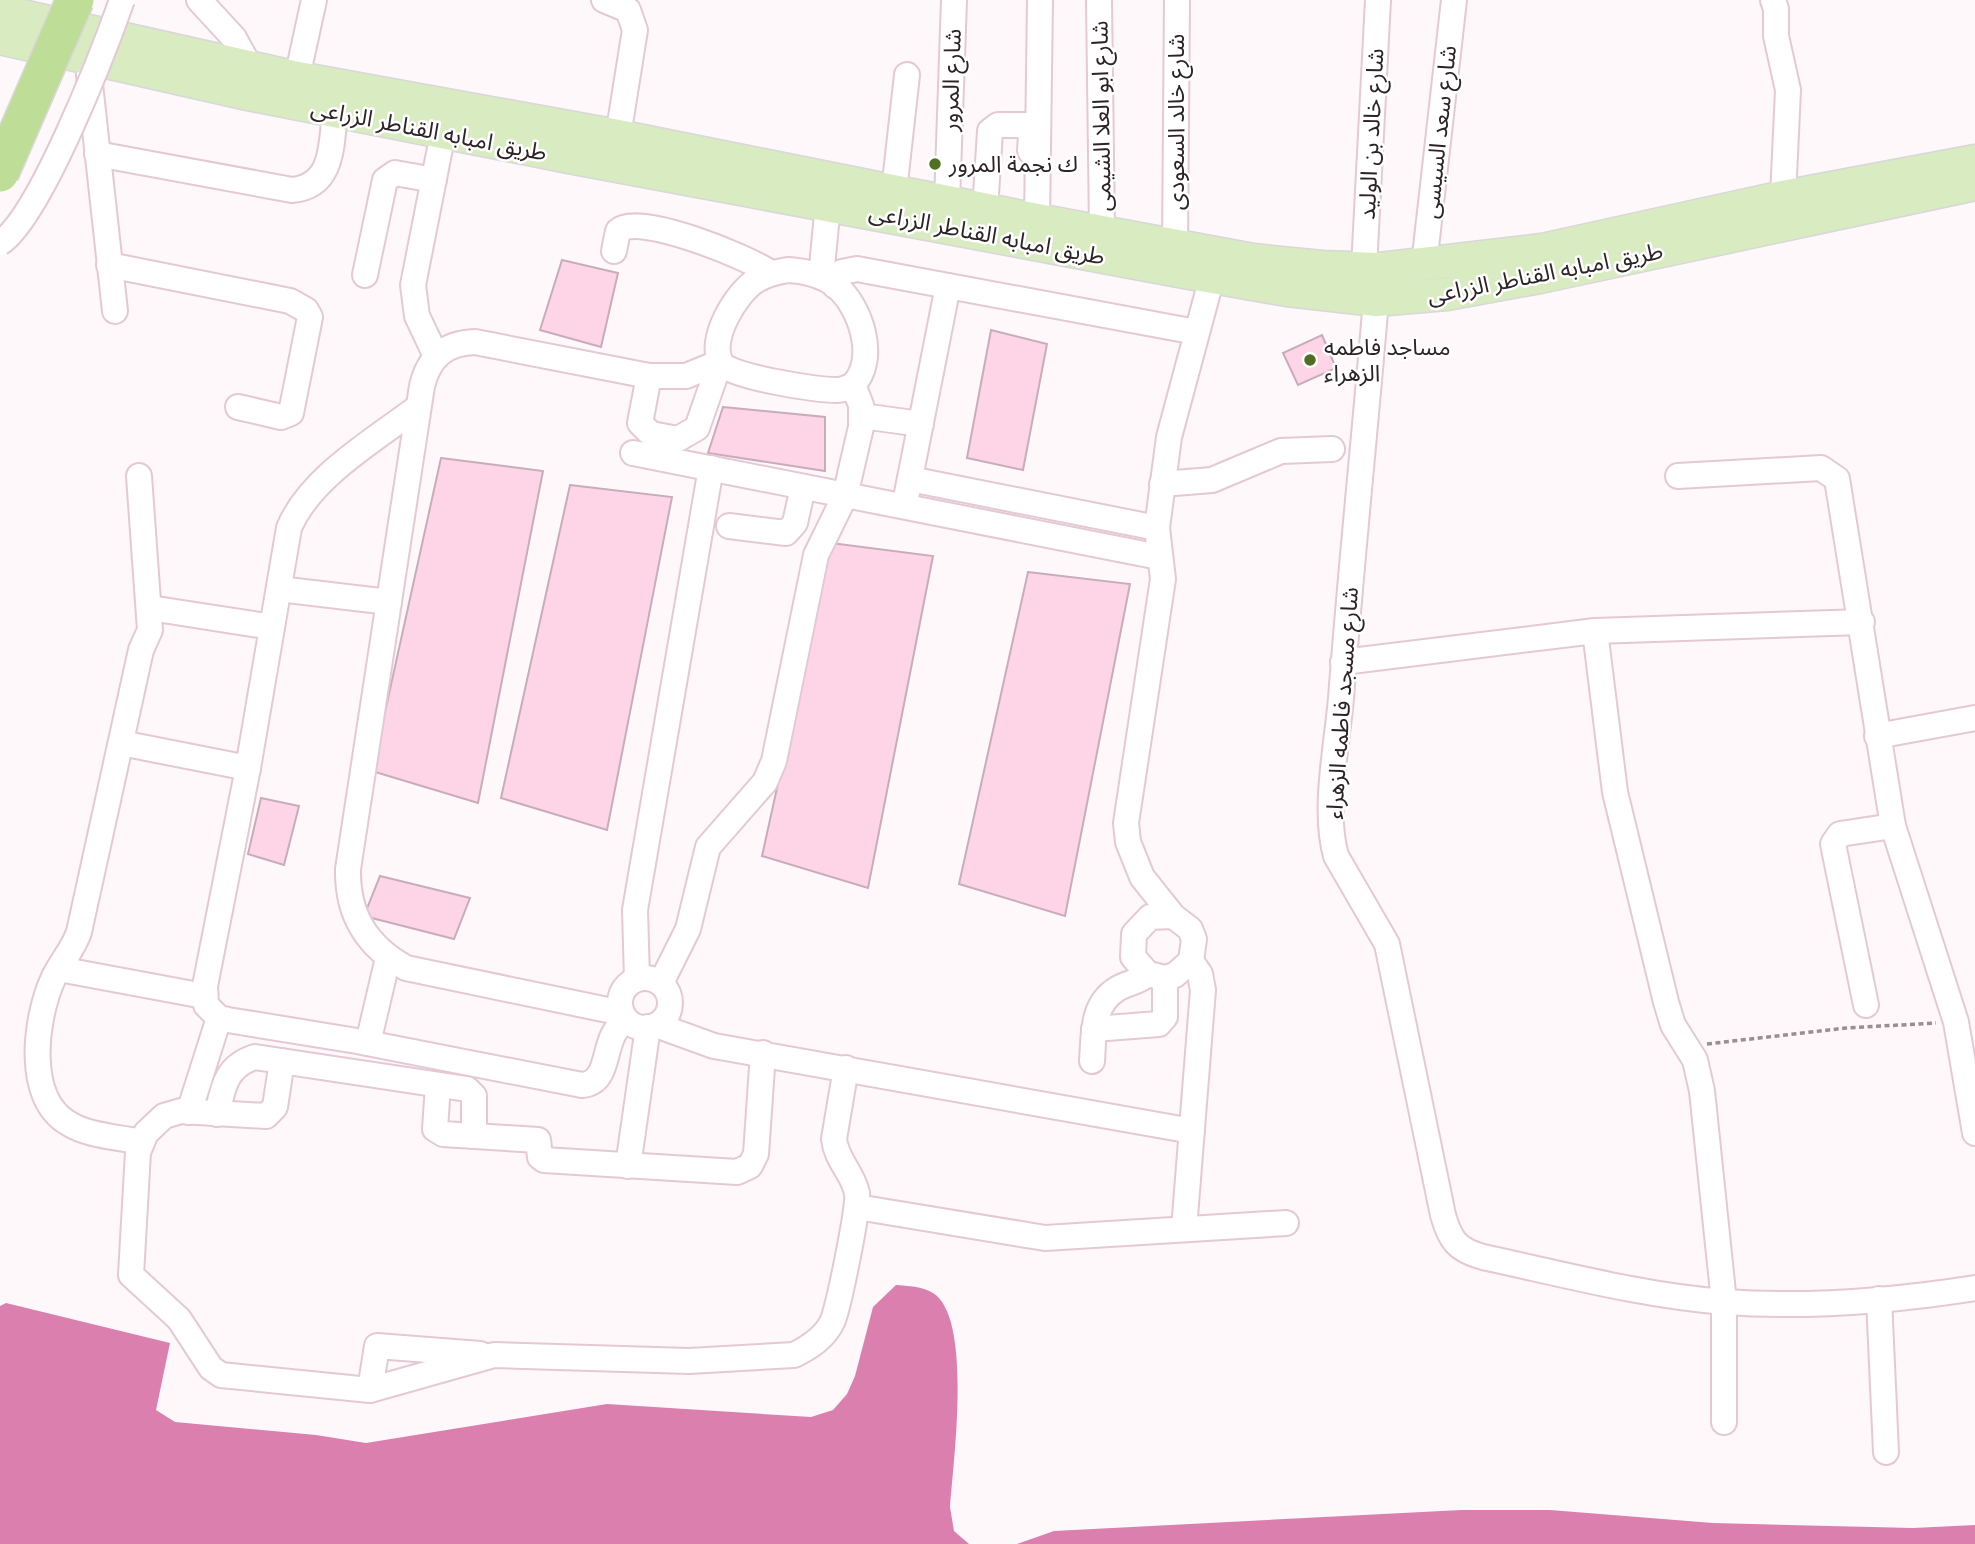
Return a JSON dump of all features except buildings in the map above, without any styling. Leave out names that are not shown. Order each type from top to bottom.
[{"type":"highway","points":[[0,173],[75,0]]},
{"type":"main road","name":"طريق امبابه القناطر الزراعى","points":[[0,11],[250,67],[335,112],[443,133],[829,191],[894,191],[1253,260],[1364,268],[1424,265],[1542,250],[1783,197],[1975,161]]},
{"type":"main road","name":"طريق امبابه القناطر الزراعى","points":[[0,38],[87,57],[295,90],[618,136],[829,191],[1212,277],[1376,300],[1447,294],[1540,277],[1975,184]]},
{"type":"street","points":[[0,243],[19,227],[58,153],[122,0]]},
{"type":"street","points":[[199,0],[234,38],[250,67]]},
{"type":"street","points":[[295,90],[314,0]]},
{"type":"street","points":[[604,0],[628,10],[635,30],[618,136]]},
{"type":"street","name":"شارع المرور","points":[[947,202],[954,0]]},
{"type":"street","points":[[1032,219],[1040,0]]},
{"type":"street","name":"شارع ابو العلا الشيمى","points":[[1099,0],[1102,231]]},
{"type":"street","name":"شارع خالد السعودى","points":[[1175,245],[1177,0]]},
{"type":"street","name":"شارع خالد بن الوليد","points":[[1364,268],[1377,0]]},
{"type":"street","name":"شارع سعد السيسى","points":[[1424,265],[1454,0]]},
{"type":"street","points":[[1773,0],[1776,9],[1776,36],[1788,90],[1783,197]]},
{"type":"street","points":[[87,57],[114,311]]},
{"type":"street","points":[[894,191],[907,75]]},
{"type":"street","points":[[97,154],[292,190],[304,189],[316,183],[324,173],[330,158],[335,112]]},
{"type":"street","points":[[985,210],[989,135],[998,125],[1019,124],[1031,134],[1032,219]]},
{"type":"street","points":[[436,356],[416,316],[413,285],[443,133]]},
{"type":"street","points":[[365,275],[385,180],[395,173],[433,180]]},
{"type":"street","points":[[821,278],[829,191]]},
{"type":"street","points":[[614,251],[618,232],[633,225],[722,248],[771,273],[821,278],[857,269],[1196,332]]},
{"type":"street","points":[[109,265],[290,301],[306,310],[310,317],[291,413],[281,417],[238,407]]},
{"type":"street","points":[[649,376],[640,423],[651,434],[677,439],[692,434],[720,362],[719,341],[733,306],[744,290],[771,273]]},
{"type":"street","points":[[1092,1062],[1096,1016],[1110,994],[1156,976],[1185,969],[1191,961],[1194,939],[1183,921],[1173,916],[1142,877],[1133,860],[1126,823],[1163,579],[1157,528],[1171,426],[1212,277]]},
{"type":"street","points":[[720,362],[726,369],[747,375],[835,390],[852,385],[862,372],[865,351],[863,331],[847,298],[821,278]]},
{"type":"street","points":[[905,507],[948,286]]},
{"type":"street","name":"شارع مسجد فاطمه الزهراء","points":[[1376,300],[1331,809],[1332,843],[1336,856],[1387,944],[1443,1214],[1453,1242],[1460,1250],[1631,1288],[1724,1302]]},
{"type":"street","points":[[720,362],[686,376],[649,376],[475,342],[461,343],[436,356],[426,369],[348,869],[347,889],[360,928],[388,958],[406,968],[638,1021],[715,1046],[1192,1131]]},
{"type":"street","points":[[638,1021],[620,1005],[624,989],[649,981],[688,929],[708,847],[770,773],[816,555],[845,496],[863,416],[852,385]]},
{"type":"street","points":[[418,407],[317,485],[305,498],[289,528],[248,768],[204,996],[206,1005],[219,1018],[363,1042],[582,1085],[596,1082],[600,1076],[610,1038],[638,1021],[663,1020],[670,1005],[666,989],[649,981]]},
{"type":"street","points":[[863,416],[921,424]]},
{"type":"street","points":[[1162,484],[1212,480],[1281,452],[1332,449]]},
{"type":"street","points":[[633,453],[1159,557]]},
{"type":"street","points":[[649,981],[635,910],[711,468]]},
{"type":"street","points":[[1678,476],[1821,468],[1837,479],[1893,826],[1956,1021],[1975,1133]]},
{"type":"street","points":[[139,476],[150,630],[141,650],[79,932],[42,1006],[39,1038],[42,1095],[55,1114],[77,1128],[141,1142]]},
{"type":"street","points":[[910,479],[1157,528]]},
{"type":"street","points":[[729,526],[786,533],[795,523],[803,487]]},
{"type":"street","points":[[279,589],[388,602]]},
{"type":"street","points":[[149,608],[272,627]]},
{"type":"street","points":[[1343,662],[1595,631],[1862,622]]},
{"type":"street","points":[[1595,631],[1615,792],[1666,1002],[1673,1025],[1695,1060],[1702,1091],[1724,1302],[1724,1422]]},
{"type":"street","points":[[1877,736],[1975,718]]},
{"type":"street","points":[[121,743],[248,768]]},
{"type":"street","points":[[1866,1006],[1833,844],[1840,834],[1893,826]]},
{"type":"street","points":[[1094,1029],[1159,1024],[1165,1017],[1156,976],[1133,957],[1134,934],[1150,917],[1173,916]]},
{"type":"street","points":[[352,1072],[388,958]]},
{"type":"street","points":[[1184,1229],[1203,990],[1200,974],[1191,961]]},
{"type":"street","points":[[59,969],[204,996]]},
{"type":"street","points":[[189,1112],[219,1018]]},
{"type":"street","points":[[628,1166],[638,1021]]},
{"type":"street","points":[[318,1066],[323,1035]]},
{"type":"street","points":[[438,1085],[435,1129],[443,1134],[538,1140],[540,1157],[544,1160],[737,1172],[750,1166],[756,1154],[763,1054]]},
{"type":"street","points":[[217,1114],[224,1085],[235,1066],[256,1057],[467,1089],[474,1093],[474,1136]]},
{"type":"street","points":[[282,1061],[277,1101],[271,1112],[260,1117],[189,1112],[164,1116],[141,1142],[131,1275],[184,1325],[211,1368],[227,1377],[370,1390],[494,1355]]},
{"type":"street","points":[[370,1390],[377,1346],[494,1355],[689,1361],[794,1355],[817,1341],[833,1320],[857,1207],[855,1187],[838,1157],[834,1139],[846,1068]]},
{"type":"street","points":[[857,1207],[1045,1238],[1286,1223]]},
{"type":"street","points":[[1724,1302],[1835,1304],[1975,1288]]},
{"type":"street","points":[[1879,1299],[1886,1452]]},
{"type":"path","points":[[1687,1046],[1846,1028],[1956,1021]]},
{"type":"shaded area","points":[[896,1285],[920,1288],[933,1293],[945,1308],[953,1331],[958,1393],[950,1507],[954,1531],[969,1544],[0,1544],[0,1306],[6,1303],[170,1343],[156,1410],[175,1422],[316,1435],[366,1443],[607,1404],[811,1417],[833,1410],[847,1394],[855,1376],[873,1307]]},
{"type":"shaded area","points":[[1461,1510],[1550,1510],[1713,1523],[1913,1528],[1975,1525],[1975,1544],[1017,1544],[1054,1531]]},
{"type":"place","name":"ك نجمة المرور","points":[[935,164]]},
{"type":"place","name":"مساجد فاطمه الزهراء","points":[[1310,360]]}]
